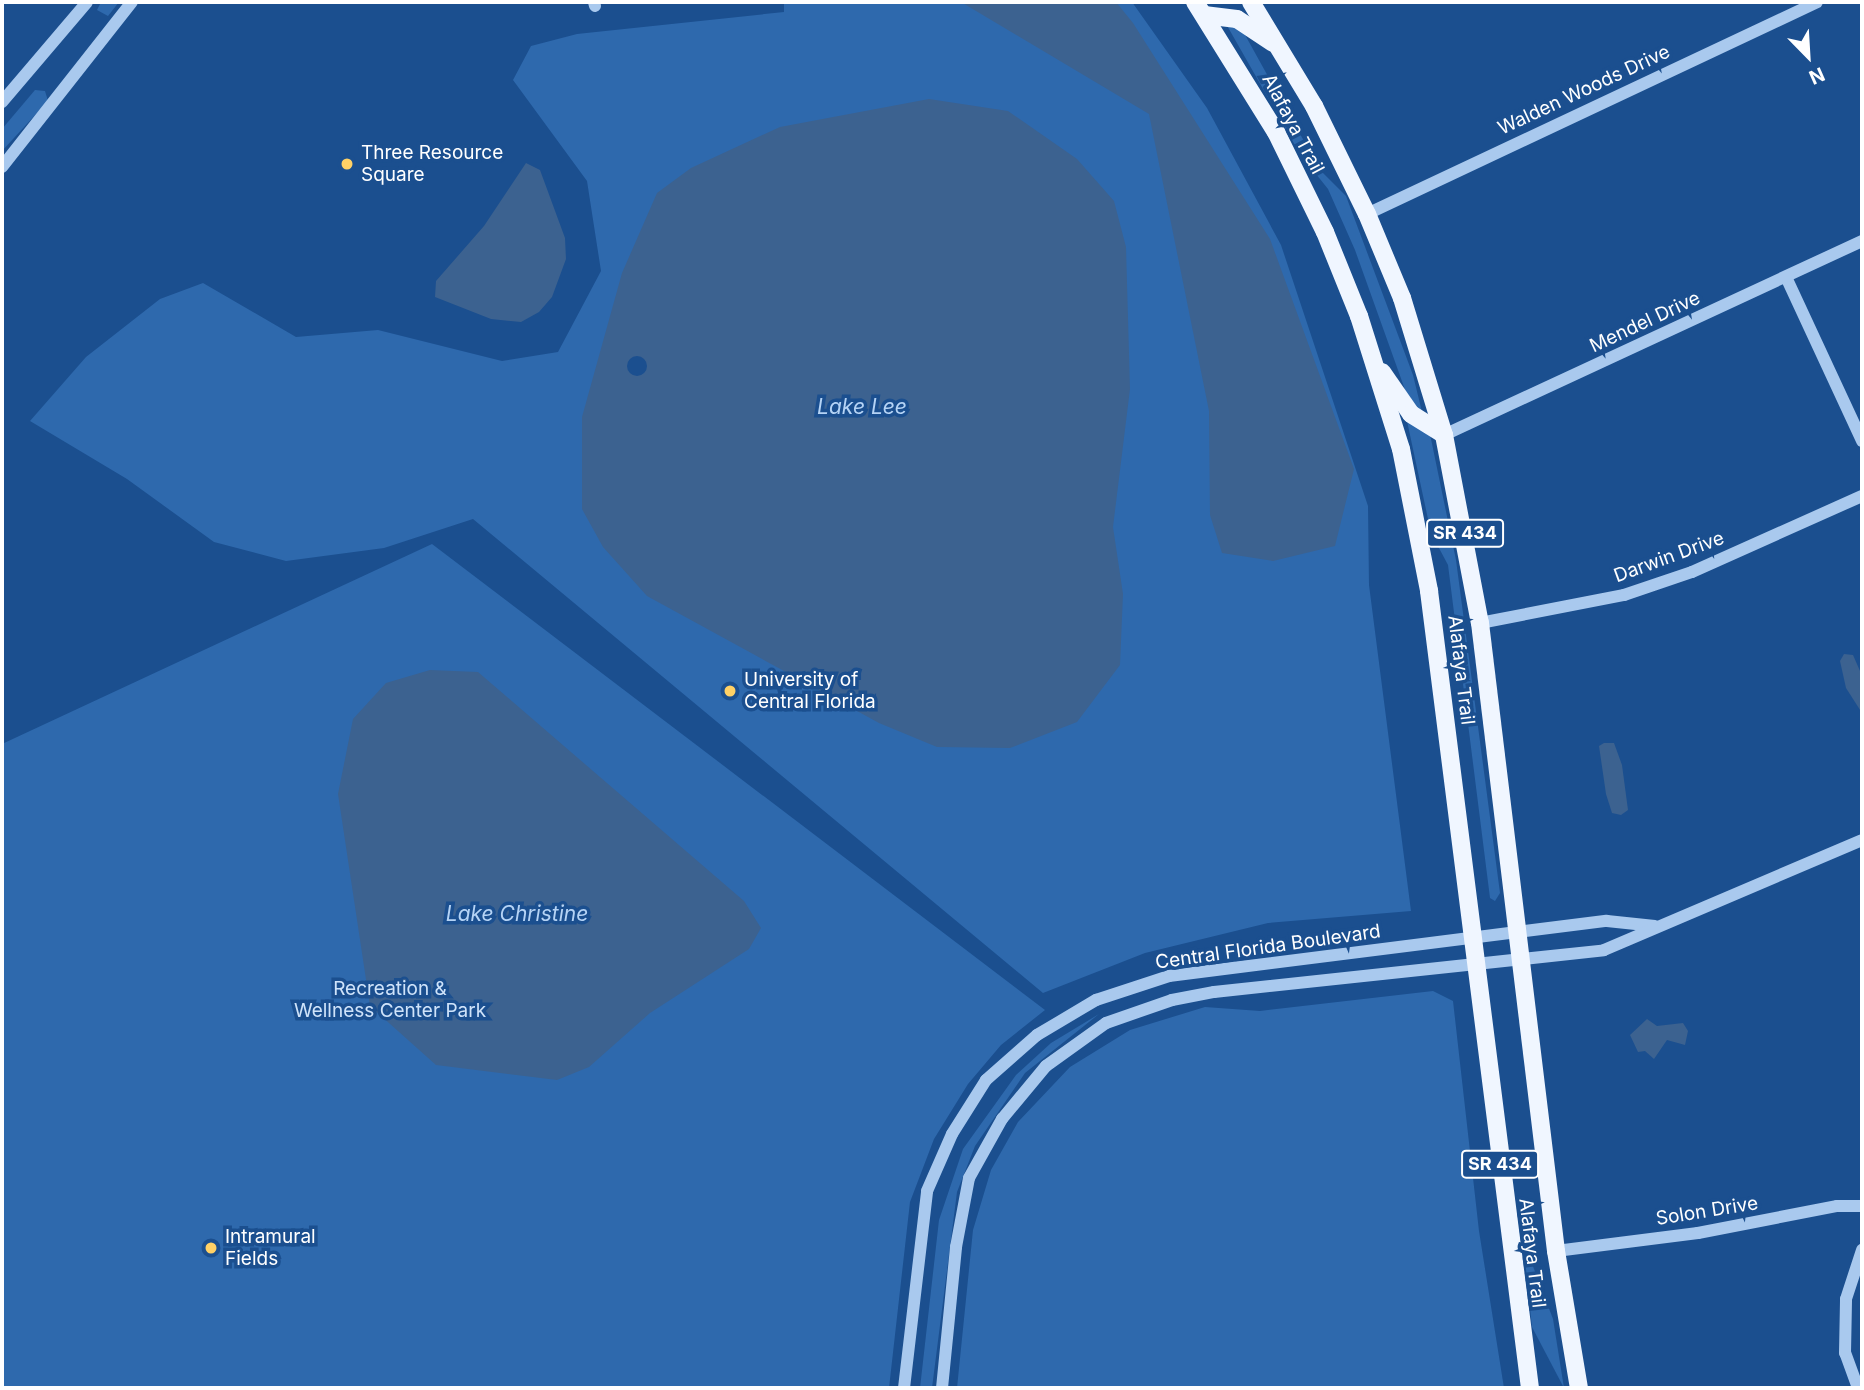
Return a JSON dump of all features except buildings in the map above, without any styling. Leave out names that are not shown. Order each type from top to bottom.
[{"type":"main road","name":"Alafaya Trail","points":[[1251,2],[1282,49],[1367,214],[1402,298],[1444,435],[1480,623],[1556,1251],[1579,1388]]},
{"type":"main road","name":"Alafaya Trail","points":[[1199,8],[1242,72],[1302,184],[1372,357],[1401,449],[1421,540],[1531,1388]]},
{"type":"main road","points":[[1199,8],[1237,19],[1282,49]]},
{"type":"main road","points":[[1372,357],[1411,415],[1444,435]]},
{"type":"street","points":[[2,102],[87,2]]},
{"type":"street","points":[[2,167],[132,2]]},
{"type":"street","name":"Walden Woods Drive","points":[[1367,214],[1817,2]]},
{"type":"street","name":"Mendel Drive","points":[[1444,435],[1862,241]]},
{"type":"street","points":[[1786,277],[1862,441]]},
{"type":"street","name":"Darwin Drive","points":[[1480,623],[1624,595],[1692,572],[1862,496]]},
{"type":"street","name":"Central Florida Boulevard","points":[[942,1388],[956,1247],[969,1178],[1002,1119],[1046,1066],[1106,1023],[1172,1000],[1475,962],[1604,950],[1862,840]]},
{"type":"street","name":"Central Florida Boulevard","points":[[904,1388],[927,1191],[952,1135],[986,1080],[1037,1035],[1096,1000],[1169,976],[1607,921],[1655,926]]},
{"type":"street","name":"Solon Drive","points":[[1556,1251],[1698,1233],[1837,1206],[1862,1206]]},
{"type":"street","points":[[1857,1388],[1845,1353],[1846,1299],[1862,1250]]},
{"type":"green space","points":[[101,2],[119,2],[108,16],[97,10]]},
{"type":"green space","points":[[784,2],[1132,2],[1207,108],[1281,245],[1368,506],[1369,585],[1411,911],[1268,923],[1145,953],[1043,993],[473,519],[384,548],[286,561],[214,542],[127,479],[30,421],[86,357],[160,299],[203,283],[296,337],[378,330],[502,361],[558,352],[601,271],[587,181],[513,80],[531,46],[577,34],[784,12]]},
{"type":"green space","points":[[1225,22],[1244,33],[1320,170],[1346,196],[1413,375],[1423,416],[1408,398],[1355,250],[1328,189],[1300,154]]},
{"type":"green space","points":[[35,90],[45,91],[48,101],[2,151],[2,129]]},
{"type":"green space","points":[[1407,421],[1430,434],[1456,560],[1500,893],[1495,901],[1490,898],[1448,565],[1431,533]]},
{"type":"green space","name":"Recreation & Wellness Center Park","points":[[432,544],[1045,1010],[1001,1045],[968,1084],[934,1139],[910,1202],[889,1388],[2,1388],[2,744]]},
{"type":"green space","points":[[1433,991],[1453,1001],[1479,1231],[1504,1388],[957,1388],[973,1230],[991,1170],[1018,1122],[1070,1067],[1130,1030],[1205,1007],[1260,1011]]},
{"type":"green space","points":[[1099,1014],[1025,1073],[975,1146],[957,1192],[932,1388],[920,1388],[939,1220],[963,1149],[1016,1075],[1051,1043]]},
{"type":"green space","points":[[1523,1240],[1553,1319],[1564,1388],[1532,1327]]},
{"type":"water","points":[[961,2],[1116,2],[1133,23],[1270,239],[1354,469],[1335,546],[1273,561],[1222,553],[1210,515],[1209,411],[1149,114]]},
{"type":"water","name":"Lake Lee","points":[[929,99],[1008,111],[1077,159],[1114,201],[1126,247],[1130,389],[1113,527],[1123,594],[1120,665],[1077,722],[1010,748],[937,747],[879,723],[647,596],[603,547],[582,509],[582,417],[622,273],[657,193],[691,168],[780,127]]},
{"type":"water","points":[[526,163],[540,170],[565,238],[566,259],[552,297],[539,312],[521,322],[491,319],[435,297],[436,281],[484,226]]},
{"type":"water","points":[[1844,654],[1853,655],[1860,671],[1862,713],[1846,688],[1840,661]]},
{"type":"water","name":"Lake Christine","points":[[430,670],[478,672],[744,901],[761,928],[749,949],[650,1013],[589,1067],[557,1080],[436,1065],[370,1006],[338,794],[353,719],[386,683]]},
{"type":"water","points":[[1614,743],[1622,765],[1628,810],[1621,815],[1612,813],[1606,794],[1599,746]]},
{"type":"water","points":[[1647,1019],[1657,1026],[1683,1023],[1688,1031],[1685,1045],[1667,1040],[1654,1059],[1645,1051],[1638,1052],[1630,1035]]},
{"type":"pier","points":[[637,356],[644,359],[647,366],[644,373],[637,376],[630,373],[627,366],[630,359]]},
{"type":"place","name":"Three Resource Square","points":[[347,164]]},
{"type":"place","name":"University of Central Florida","points":[[730,691]]},
{"type":"place","name":"Intramural Fields","points":[[211,1248]]}]
